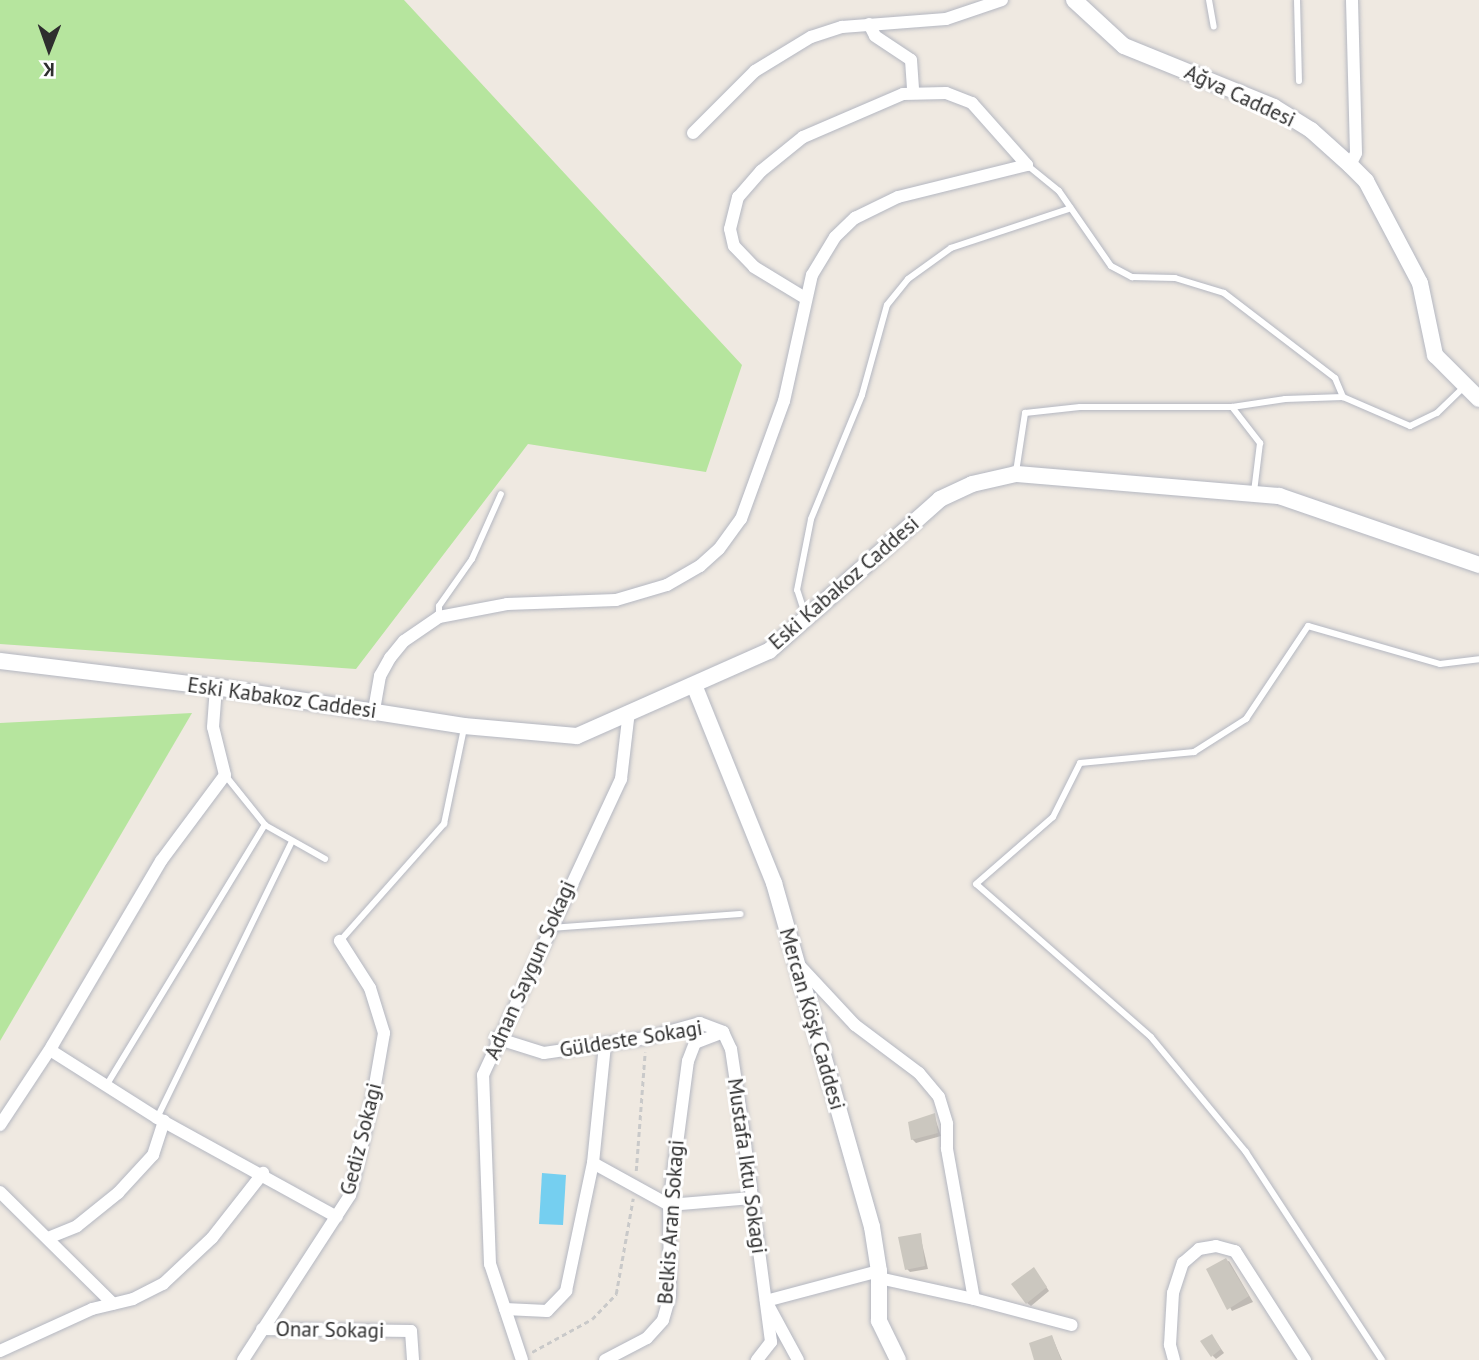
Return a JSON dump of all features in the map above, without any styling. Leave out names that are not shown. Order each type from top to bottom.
[{"type":"street","points":[[693,133],[738,85],[782,53],[832,30],[869,24],[946,19],[1002,0]]},
{"type":"street","name":"Ağva Caddesi","points":[[1074,0],[1124,46],[1274,107],[1311,130],[1350,165],[1366,181],[1420,282],[1435,355],[1479,399]]},
{"type":"street","points":[[1350,165],[1356,152],[1352,0]]},
{"type":"street","points":[[869,24],[876,36],[911,60],[913,92]]},
{"type":"street","points":[[374,710],[377,685],[390,658],[404,641],[439,617],[481,607],[596,603],[646,593],[685,576],[719,549],[741,519],[783,401],[812,275],[835,237],[875,206],[1027,165],[972,103],[946,93],[913,92],[835,120],[803,137],[761,171],[734,204],[730,229],[734,246],[767,278],[805,298]]},
{"type":"street","name":"Eski Kabakoz Caddesi","points":[[0,661],[216,687],[464,726],[577,736],[769,651],[940,499],[972,484],[1016,474],[1279,496],[1479,565]]},
{"type":"street","name":"Mercan Köşk Caddesi","points":[[694,685],[774,883],[793,958],[872,1227],[879,1275],[879,1321],[898,1360]]},
{"type":"street","points":[[0,1125],[50,1050],[161,861],[225,775],[213,727],[216,687]]},
{"type":"street","name":"Adnan Saygun Sokagi","points":[[521,1359],[490,1264],[483,1139],[483,1075],[496,1038],[621,779],[629,711]]},
{"type":"street","name":"Gediz Sokagi","points":[[243,1360],[262,1329],[290,1293],[350,1195],[384,1033],[370,988],[340,941]]},
{"type":"street","points":[[793,958],[855,1025],[919,1073],[939,1097],[947,1124],[947,1149],[974,1299]]},
{"type":"street","name":"Güldeste Sokagi","points":[[496,1038],[544,1053],[646,1038],[700,1024],[723,1032]]},
{"type":"street","name":"Mustafa Iktu Sokagi","points":[[723,1032],[731,1049],[771,1342],[757,1360]]},
{"type":"street","name":"Belkis Aran Sokagi","points":[[605,1360],[647,1338],[663,1320],[670,1295],[668,1205],[688,1061],[695,1043],[723,1032]]},
{"type":"street","points":[[505,1309],[547,1311],[566,1291],[593,1163],[605,1044]]},
{"type":"street","points":[[50,1050],[161,1120],[337,1217]]},
{"type":"street","points":[[48,1238],[77,1226],[118,1193],[153,1155],[161,1120]]},
{"type":"street","points":[[593,1163],[668,1205],[752,1198]]},
{"type":"street","points":[[0,1351],[92,1309],[113,1304],[163,1284],[186,1265],[263,1174]]},
{"type":"street","points":[[0,1192],[113,1304]]},
{"type":"street","points":[[1174,1360],[1170,1345],[1173,1293],[1183,1263],[1199,1249],[1216,1246],[1235,1251],[1305,1360]]},
{"type":"street","points":[[766,1301],[879,1275],[1072,1325]]},
{"type":"street","name":"Mustafa Iktu Sokagi","points":[[766,1301],[797,1360]]},
{"type":"street","name":"Onar Sokagi","points":[[262,1329],[411,1331],[412,1360]]},
{"type":"lane","points":[[1209,0],[1214,27]]},
{"type":"lane","points":[[1297,0],[1299,81]]},
{"type":"lane","points":[[1027,165],[1053,184],[1117,271],[1132,276],[1175,278],[1224,293],[1335,378],[1343,397]]},
{"type":"lane","points":[[807,618],[797,590],[811,519],[862,395],[887,305],[908,279],[951,248],[1071,208]]},
{"type":"lane","points":[[1016,474],[1025,413],[1080,407],[1232,407],[1285,399],[1343,397],[1410,426],[1437,413],[1466,385]]},
{"type":"lane","points":[[1232,407],[1260,443],[1253,494]]},
{"type":"lane","points":[[439,617],[439,606],[472,559],[501,494]]},
{"type":"lane","points":[[1382,1360],[1246,1152],[1151,1037],[976,884],[1053,817],[1080,762],[1194,752],[1246,719],[1308,626],[1440,664],[1479,659]]},
{"type":"lane","points":[[340,941],[443,824],[464,726]]},
{"type":"lane","points":[[225,775],[265,825],[291,843],[324,859]]},
{"type":"lane","points":[[105,1087],[265,825]]},
{"type":"lane","points":[[161,1120],[291,843]]},
{"type":"lane","points":[[548,928],[740,914]]},
{"type":"path","points":[[521,1359],[592,1319],[616,1294],[635,1185],[646,1038]]},
{"type":"green space","points":[[0,0],[404,0],[742,365],[706,472],[528,444],[356,669],[0,644]]},
{"type":"green space","points":[[192,713],[0,1041],[0,723]]},
{"type":"water","points":[[542,1173],[566,1175],[563,1225],[539,1224]]},
{"type":"building","points":[[935,1113],[938,1133],[911,1140],[908,1122]]},
{"type":"building","points":[[921,1233],[925,1266],[905,1270],[898,1237]]},
{"type":"building","points":[[1226,1258],[1249,1296],[1227,1310],[1206,1269]]},
{"type":"building","points":[[1034,1267],[1047,1287],[1026,1304],[1011,1284]]},
{"type":"building","points":[[1212,1334],[1221,1349],[1211,1357],[1200,1341]]},
{"type":"building","points":[[1052,1335],[1061,1360],[1034,1360],[1029,1343]]}]
